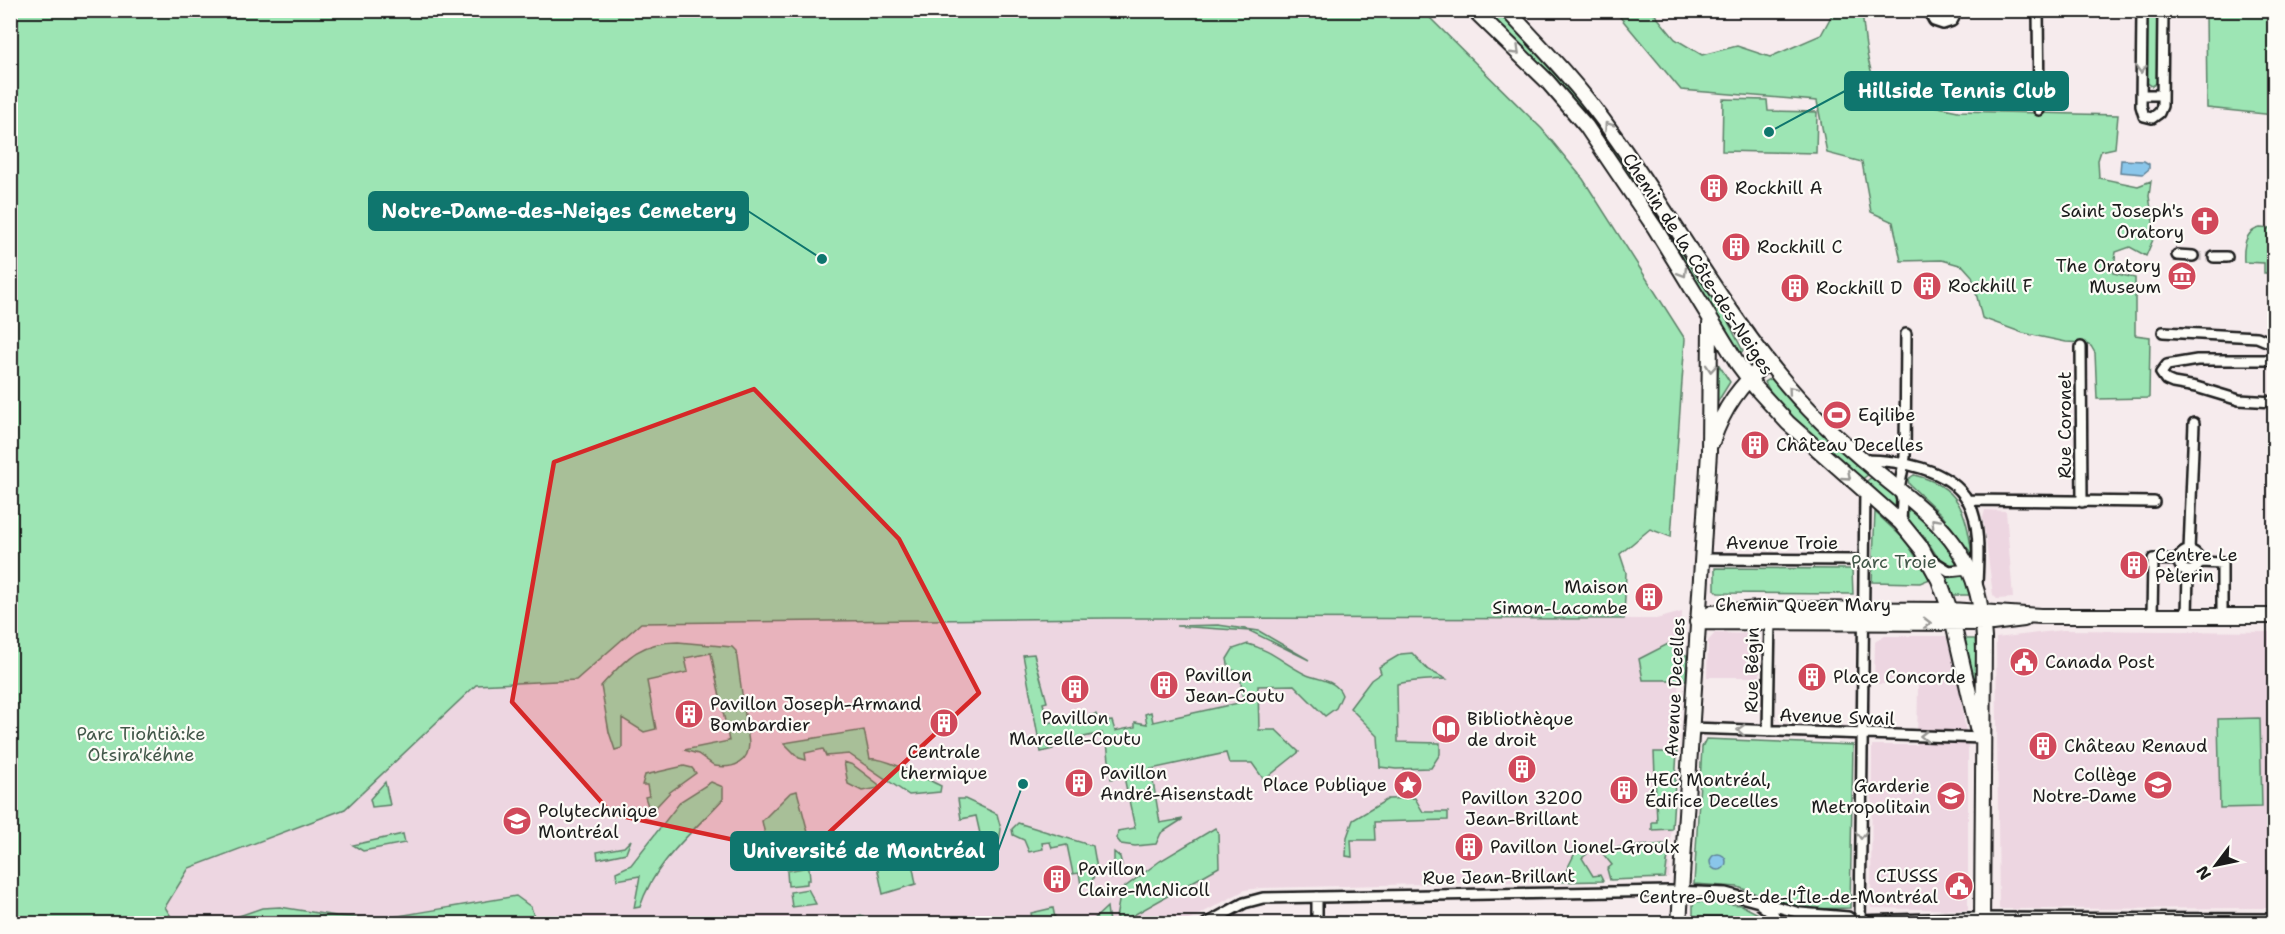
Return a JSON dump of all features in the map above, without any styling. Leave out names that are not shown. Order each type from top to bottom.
[{"type":"main road","name":"Chemin de la Côte-des-Neiges","points":[[1474,10],[1547,81],[1586,126],[1662,238],[1748,378],[1788,423],[1900,523],[1926,555],[1940,580],[1952,616],[1977,728],[1983,738]]},
{"type":"main road","name":"Chemin de la Côte-des-Neiges","points":[[1507,10],[1557,63],[1601,117],[1732,314],[1768,361],[1806,406],[1863,460],[1936,522],[1958,549],[1969,569],[1977,589],[1983,617],[1986,726],[1983,738],[1982,921]]},
{"type":"main road","name":"Avenue Decelles","points":[[1679,924],[1709,453],[1712,351],[1709,317]]},
{"type":"main road","name":"Avenue Decelles","points":[[1709,453],[1725,408],[1748,378],[1768,361]]},
{"type":"main road","name":"Chemin Queen Mary","points":[[1697,622],[1712,613],[1770,609],[1864,615],[1983,617],[2274,616]]},
{"type":"main road","name":"Chemin Queen Mary","points":[[1697,622],[1769,623],[1864,615]]},
{"type":"street","points":[[1928,10],[1934,21],[1942,24],[1952,21],[1958,10]]},
{"type":"street","points":[[2038,10],[2039,110]]},
{"type":"street","points":[[2142,10],[2141,95],[2144,116],[2152,118],[2159,113],[2162,95],[2163,10]]},
{"type":"street","points":[[2141,95],[2162,95]]},
{"type":"street","points":[[2177,255],[2193,256]]},
{"type":"street","points":[[2214,257],[2227,257]]},
{"type":"street","points":[[2163,332],[2257,337],[2274,344]]},
{"type":"street","points":[[1900,523],[1902,500],[1899,489],[1904,465],[1906,334]]},
{"type":"street","name":"Rue Coronet","points":[[2081,347],[2082,502]]},
{"type":"street","points":[[2274,360],[2197,360],[2167,365],[2161,373],[2163,378],[2173,383],[2196,387],[2239,400],[2274,402]]},
{"type":"street","points":[[2189,551],[2194,423]]},
{"type":"street","points":[[1863,460],[1904,465],[1941,477],[1967,500],[2154,502]]},
{"type":"street","points":[[1865,491],[1862,735],[1855,922],[2274,919]]},
{"type":"street","name":"Chemin de la Côte-des-Neiges","points":[[1967,500],[1973,518],[1978,554],[1977,589]]},
{"type":"street","points":[[2179,560],[2184,553],[2189,551]]},
{"type":"street","points":[[2188,572],[2197,568],[2200,562],[2198,556],[2189,551]]},
{"type":"street","name":"Chemin de la Côte-des-Neiges","points":[[1926,555],[1947,571],[1969,569]]},
{"type":"street","name":"Avenue Troie","points":[[1701,559],[1864,560]]},
{"type":"street","points":[[2152,616],[2153,559],[2179,560]]},
{"type":"street","points":[[2179,560],[2182,569],[2188,572]]},
{"type":"street","points":[[2200,562],[2222,563],[2222,616]]},
{"type":"street","points":[[2187,616],[2188,572]]},
{"type":"street","name":"Rue Bégin","points":[[1768,731],[1770,609]]},
{"type":"street","name":"Avenue Swail","points":[[1691,729],[1983,738]]},
{"type":"street","name":"Rue Jean-Brillant","points":[[1206,924],[1252,899],[1681,891],[1726,893],[1800,913],[1848,917],[1855,922]]},
{"type":"street","points":[[1317,897],[1317,924]]},
{"type":"street","points":[[1757,902],[1774,915],[1777,924]]},
{"type":"street","points":[[1696,924],[1741,924]]},
{"type":"highlighted area","points":[[754,389],[899,539],[979,693],[805,855],[612,814],[512,702],[554,462]]},
{"type":"shaded area","points":[[1985,510],[2006,511],[2013,598],[1997,599],[1993,595],[1983,518]]},
{"type":"shaded area","points":[[1682,612],[1669,878],[1261,888],[1245,890],[1182,924],[154,924],[189,868],[345,809],[476,685],[576,680],[641,623],[1111,618],[1656,619]]},
{"type":"shaded area","name":"Collège Notre-Dame","points":[[2063,630],[2274,632],[2274,908],[1999,909],[1996,638]]},
{"type":"shaded area","points":[[1715,633],[1760,634],[1760,677],[1707,677],[1708,641]]},
{"type":"shaded area","points":[[1883,636],[1946,636],[1958,677],[1968,748],[1968,910],[1871,908],[1872,745],[1917,745],[1918,684],[1874,684],[1875,642]]},
{"type":"green space","name":"Parc Tiohtià:ke Otsira'kéhne","points":[[10,11],[1423,11],[1542,129],[1583,179],[1685,339],[1671,537],[1650,529],[1620,554],[1626,572],[1624,619],[1111,618],[641,623],[576,680],[476,685],[345,809],[189,868],[165,907],[175,923],[11,923]]},
{"type":"green space","points":[[1483,11],[1497,11],[1513,27],[1573,94],[1615,148],[1612,150],[1566,90]]},
{"type":"green space","points":[[1615,11],[1652,11],[1675,39],[1702,55],[1737,46],[1770,57],[1821,35],[1834,11],[1862,11],[1870,66],[1877,87],[1883,96],[1958,111],[2118,115],[2115,148],[2101,151],[2098,160],[2099,178],[2138,186],[2151,181],[2149,196],[2155,235],[2146,256],[2130,247],[2116,252],[2113,273],[2135,278],[2135,335],[2150,337],[2149,398],[2097,399],[2095,353],[2091,346],[2023,333],[1982,318],[1972,276],[1963,266],[1942,260],[1901,261],[1893,222],[1871,212],[1862,162],[1827,153],[1817,101],[1681,90]]},
{"type":"green space","points":[[2146,11],[2160,11],[2158,82],[2152,86],[2146,82]]},
{"type":"green space","points":[[2206,11],[2274,11],[2274,115],[2207,108]]},
{"type":"green space","points":[[1723,99],[1767,100],[1768,111],[1817,112],[1816,153],[1722,151]]},
{"type":"green space","points":[[1616,150],[1725,316],[1743,351],[1740,353],[1663,226],[1613,152]]},
{"type":"green space","points":[[2260,228],[2274,229],[2274,273],[2264,273],[2264,263],[2244,262],[2244,246],[2248,236]]},
{"type":"green space","points":[[1719,365],[1730,382],[1715,406]]},
{"type":"green space","points":[[1773,377],[1803,413],[1869,474],[1861,480],[1795,421],[1772,395],[1765,382]]},
{"type":"green space","points":[[1914,475],[1942,486],[1958,503],[1967,525],[1972,554],[1941,514],[1909,484],[1908,479]]},
{"type":"green space","points":[[1872,477],[1896,496],[1896,511],[1864,483]]},
{"type":"green space","points":[[1907,507],[1916,512],[1946,544],[1957,566],[1942,564],[1924,536],[1908,521]]},
{"type":"green space","name":"Parc Troie","points":[[1875,512],[1906,541],[1930,579],[1920,583],[1872,582]]},
{"type":"green space","points":[[1715,568],[1852,569],[1853,594],[1718,593],[1715,590]]},
{"type":"green space","points":[[1964,576],[1971,595],[1950,595],[1946,578]]},
{"type":"green space","points":[[1218,625],[1259,631],[1309,660],[1250,631],[1176,626]]},
{"type":"green space","points":[[1965,639],[1975,639],[1979,694],[1977,695]]},
{"type":"green space","points":[[678,642],[732,647],[736,651],[749,743],[746,755],[739,763],[715,766],[698,754],[684,750],[729,741],[711,653],[685,658],[688,672],[647,681],[656,729],[644,732],[622,718],[622,748],[615,750],[609,732],[601,686],[634,654],[653,645]]},
{"type":"green space","points":[[1670,643],[1679,647],[1687,656],[1686,680],[1643,680],[1639,659]]},
{"type":"green space","points":[[1248,644],[1264,650],[1307,675],[1336,686],[1342,695],[1336,708],[1325,716],[1294,685],[1258,686],[1259,730],[1276,730],[1299,752],[1264,780],[1252,763],[1229,763],[1226,753],[1151,769],[1160,823],[1183,819],[1161,833],[1156,844],[1135,846],[1121,844],[1117,839],[1118,831],[1135,828],[1124,777],[1111,779],[1107,742],[1104,742],[1102,733],[1052,744],[1053,749],[1041,752],[1023,655],[1034,654],[1047,702],[1043,703],[1048,723],[1096,714],[1099,722],[1112,721],[1115,731],[1135,727],[1135,722],[1147,724],[1145,714],[1151,712],[1153,722],[1243,702],[1240,672],[1229,669],[1227,659],[1233,649]]},
{"type":"green space","points":[[1412,653],[1428,670],[1446,679],[1397,684],[1398,742],[1440,743],[1440,754],[1431,768],[1380,767],[1378,736],[1350,708],[1371,680],[1381,673],[1379,667],[1401,654]]},
{"type":"green space","points":[[2260,718],[2262,807],[2220,808],[2218,719]]},
{"type":"green space","points":[[864,730],[870,759],[893,764],[912,772],[941,786],[940,792],[909,795],[849,754],[826,756],[823,749],[805,753],[806,760],[799,758],[784,743]]},
{"type":"green space","points":[[1706,739],[1853,745],[1850,908],[1813,909],[1783,904],[1738,887],[1694,884],[1702,747]]},
{"type":"green space","points":[[1654,752],[1677,752],[1672,829],[1652,830],[1652,822],[1657,822]]},
{"type":"green space","points":[[844,762],[853,765],[878,784],[879,788],[862,791],[848,784]]},
{"type":"green space","points":[[684,766],[692,768],[696,773],[670,792],[656,807],[648,806],[645,797],[649,796],[647,785],[642,785],[645,775]]},
{"type":"green space","points":[[385,782],[390,805],[372,807],[370,799]]},
{"type":"green space","points":[[711,782],[723,787],[723,799],[665,862],[646,891],[640,907],[634,908],[640,876],[617,880],[616,872],[631,865],[681,801]]},
{"type":"green space","points":[[797,791],[810,840],[771,848],[773,857],[770,858],[762,821],[790,793]]},
{"type":"green space","points":[[1415,798],[1423,812],[1448,812],[1448,820],[1374,822],[1375,840],[1351,840],[1352,857],[1346,856],[1347,837],[1353,820],[1388,799]]},
{"type":"green space","points":[[958,799],[965,799],[997,814],[1001,829],[999,842],[983,847],[976,816],[961,819]]},
{"type":"green space","points":[[1018,823],[1093,846],[1097,869],[1091,883],[1081,885],[1079,873],[1073,874],[1067,845],[1052,848],[1050,842],[1042,843],[1043,849],[1029,852],[1024,840],[1013,835],[1012,829]]},
{"type":"green space","points":[[1215,828],[1218,832],[1219,867],[1125,920],[1116,918],[1121,890],[1160,861]]},
{"type":"green space","points":[[403,834],[405,843],[363,851],[353,845]]},
{"type":"green space","points":[[631,840],[626,853],[598,859],[597,852],[624,847]]},
{"type":"green space","points":[[908,841],[916,884],[883,894],[873,848]]},
{"type":"green space","points":[[1664,844],[1669,848],[1665,878],[1610,880],[1607,869],[1612,865],[1599,849]]},
{"type":"green space","points":[[1584,848],[1587,854],[1582,858],[1593,876],[1600,875],[1603,881],[1552,882],[1554,878],[1563,877],[1576,851]]},
{"type":"green space","points":[[1114,852],[1120,857],[1122,865],[1111,879],[1108,874],[1114,861]]},
{"type":"green space","points":[[809,867],[810,880],[807,880],[807,884],[788,886],[787,871]]},
{"type":"green space","points":[[808,889],[816,904],[792,907],[790,892]]},
{"type":"green space","points":[[516,896],[531,907],[536,923],[219,923],[262,908],[280,907],[336,916],[381,919]]},
{"type":"green space","points":[[1693,901],[1741,905],[1764,917],[1693,916]]},
{"type":"green space","points":[[1107,907],[1109,923],[1090,923]]},
{"type":"green space","points":[[1053,908],[1056,923],[1033,923],[1031,913]]},
{"type":"green space","points":[[861,915],[877,923],[842,923],[849,918]]},
{"type":"water","points":[[2121,160],[2144,161],[2149,164],[2149,169],[2143,174],[2120,172]]},
{"type":"water","points":[[1715,854],[1721,854],[1726,862],[1724,868],[1715,870],[1710,865],[1710,859]]},
{"type":"tunnel","points":[[2193,256],[2214,257]]},
{"type":"place","name":"Hillside Tennis Club","points":[[1769,132]]},
{"type":"place","name":"Rockhill A","points":[[1714,188]]},
{"type":"place","name":"Saint Joseph's Oratory","points":[[2205,221]]},
{"type":"place","name":"Rockhill C","points":[[1736,247]]},
{"type":"place","name":"Notre-Dame-des-Neiges Cemetery","points":[[822,259]]},
{"type":"place","name":"The Oratory Museum","points":[[2182,276]]},
{"type":"place","name":"Rockhill F","points":[[1927,286]]},
{"type":"place","name":"Rockhill D","points":[[1795,288]]},
{"type":"place","name":"Eqilibe","points":[[1837,415]]},
{"type":"place","name":"Château Decelles","points":[[1755,445]]},
{"type":"place","name":"Centre Le Pèlerin","points":[[2134,565]]},
{"type":"place","name":"Maison Simon-Lacombe","points":[[1649,597]]},
{"type":"place","name":"Canada Post","points":[[2024,662]]},
{"type":"place","name":"Place Concorde","points":[[1812,677]]},
{"type":"place","name":"Pavillon Jean-Coutu","points":[[1164,685]]},
{"type":"place","name":"Pavillon Marcelle-Coutu","points":[[1075,689]]},
{"type":"place","name":"Pavillon Joseph-Armand Bombardier","points":[[689,714]]},
{"type":"place","name":"Centrale thermique","points":[[944,723]]},
{"type":"place","name":"Bibliothèque de droit","points":[[1446,729]]},
{"type":"place","name":"Château Renaud","points":[[2043,746]]},
{"type":"place","name":"Pavillon 3200 Jean-Brillant","points":[[1522,769]]},
{"type":"place","name":"Pavillon André-Aisenstadt","points":[[1079,783]]},
{"type":"place","name":"Université de Montréal","points":[[1023,784]]},
{"type":"place","name":"Place Publique","points":[[1408,785]]},
{"type":"place","name":"Collège Notre-Dame","points":[[2158,785]]},
{"type":"place","name":"HEC Montréal, Édifice Decelles","points":[[1624,790]]},
{"type":"place","name":"Garderie Metropolitain","points":[[1951,796]]},
{"type":"place","name":"Polytechnique Montréal","points":[[517,821]]},
{"type":"place","name":"Pavillon Lionel-Groulx","points":[[1469,847]]},
{"type":"place","name":"Pavillon Claire-McNicoll","points":[[1057,879]]},
{"type":"place","name":"CIUSSS Centre-Ouest-de-l'Île-de-Montréal","points":[[1959,886]]}]
